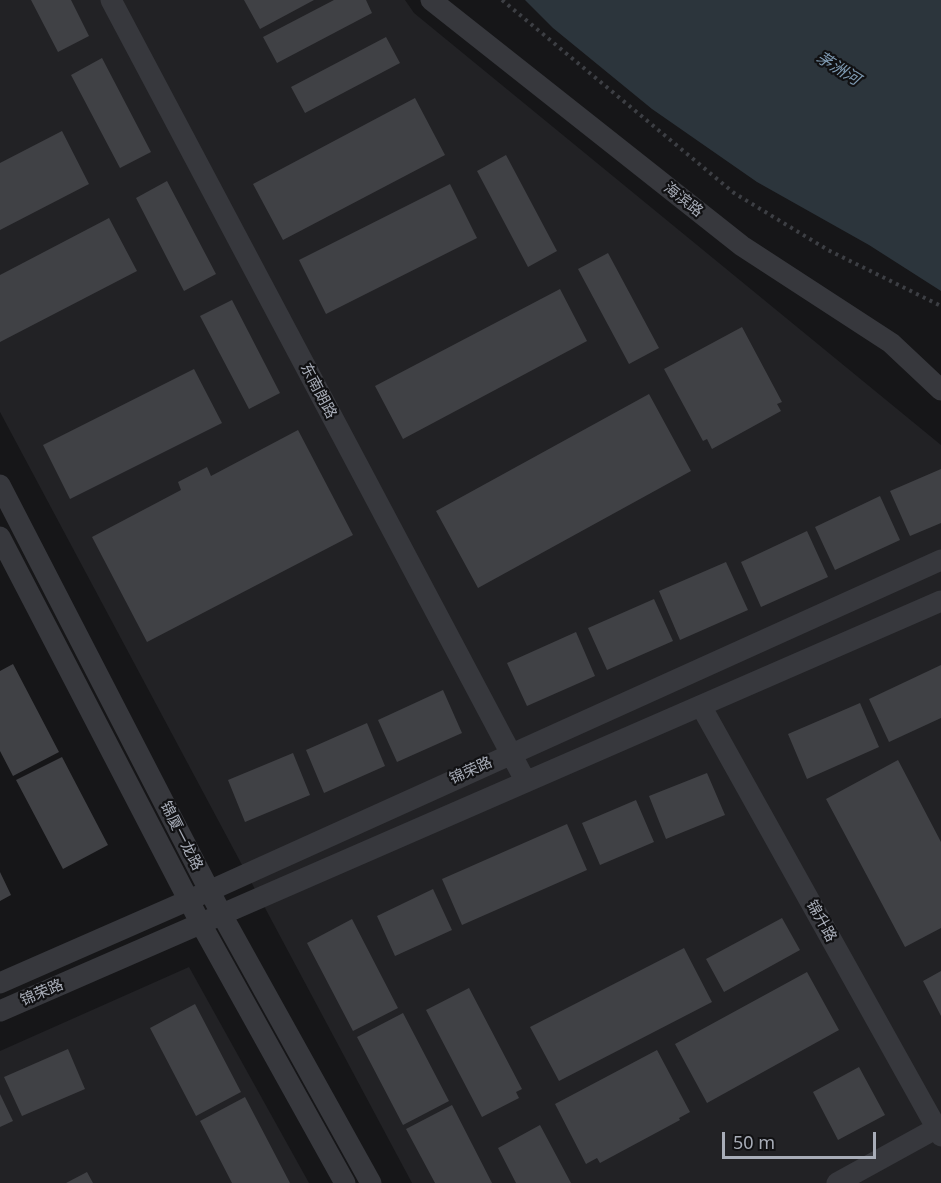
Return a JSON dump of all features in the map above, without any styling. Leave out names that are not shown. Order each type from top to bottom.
[{"type":"street","name":"东南朗路","points":[[111,0],[525,783]]},
{"type":"street","name":"海滨路","points":[[431,0],[742,246],[891,343],[941,390]]},
{"type":"street","name":"锦厦一龙路","points":[[0,485],[222,915],[371,1183]]},
{"type":"street","name":"锦厦一龙路","points":[[0,537],[201,924],[345,1183]]},
{"type":"street","name":"锦荣路","points":[[0,982],[189,900],[941,560]]},
{"type":"street","name":"锦荣路","points":[[0,1011],[941,601]]},
{"type":"street","name":"锦升路","points":[[701,706],[939,1132]]},
{"type":"street","points":[[837,1183],[939,1132]]},
{"type":"path","points":[[502,0],[734,193],[828,250],[941,306]]},
{"type":"shaded area","points":[[0,0],[405,0],[414,13],[941,445],[941,1183],[412,1183],[0,412]]},
{"type":"shaded area","points":[[189,967],[309,1183],[0,1183],[0,1051]]},
{"type":"water","name":"茅洲河","points":[[525,0],[941,0],[941,291],[869,245],[757,182],[652,109],[553,28]]},
{"type":"building","points":[[31,0],[71,0],[89,36],[58,52]]},
{"type":"building","points":[[244,0],[314,0],[260,29]]},
{"type":"building","points":[[334,0],[366,0],[372,13],[277,63],[263,37]]},
{"type":"building","points":[[386,37],[400,63],[305,113],[291,87]]},
{"type":"building","points":[[102,58],[151,152],[120,168],[71,75]]},
{"type":"building","points":[[415,98],[445,155],[283,240],[253,184]]},
{"type":"building","points":[[62,131],[89,184],[0,230],[0,163]]},
{"type":"building","points":[[506,155],[557,251],[528,267],[477,171]]},
{"type":"building","points":[[167,181],[216,274],[184,291],[136,198]]},
{"type":"building","points":[[450,184],[477,238],[326,314],[299,260]]},
{"type":"building","points":[[109,218],[137,271],[0,342],[0,275]]},
{"type":"building","points":[[608,253],[659,348],[629,364],[578,269]]},
{"type":"building","points":[[560,289],[587,341],[403,439],[375,386]]},
{"type":"building","points":[[232,300],[280,393],[249,409],[200,316]]},
{"type":"building","points":[[742,327],[782,402],[777,404],[781,411],[712,449],[707,439],[703,441],[664,369]]},
{"type":"building","points":[[194,369],[222,423],[70,499],[43,445]]},
{"type":"building","points":[[649,394],[691,471],[478,588],[436,511]]},
{"type":"building","points":[[298,430],[353,535],[147,642],[92,537],[181,490],[178,482],[207,467],[211,476]]},
{"type":"building","points":[[941,469],[941,523],[910,536],[890,491]]},
{"type":"building","points":[[880,496],[900,540],[835,570],[815,527]]},
{"type":"building","points":[[807,531],[828,577],[761,607],[741,562]]},
{"type":"building","points":[[726,562],[748,610],[680,640],[659,591]]},
{"type":"building","points":[[654,599],[673,641],[607,670],[588,628]]},
{"type":"building","points":[[576,632],[595,676],[527,706],[507,663]]},
{"type":"building","points":[[13,664],[59,752],[13,776],[0,751],[0,671]]},
{"type":"building","points":[[941,665],[941,718],[889,742],[869,699]]},
{"type":"building","points":[[443,690],[462,733],[397,762],[378,720]]},
{"type":"building","points":[[860,703],[879,747],[807,779],[788,734]]},
{"type":"building","points":[[367,723],[385,766],[324,793],[306,750]]},
{"type":"building","points":[[293,753],[310,795],[245,822],[228,780]]},
{"type":"building","points":[[62,757],[108,845],[63,869],[16,780]]},
{"type":"building","points":[[898,760],[941,842],[941,928],[905,947],[826,799]]},
{"type":"building","points":[[707,773],[725,815],[666,839],[649,796]]},
{"type":"building","points":[[636,800],[654,842],[600,865],[582,823]]},
{"type":"building","points":[[567,824],[587,870],[462,925],[442,879]]},
{"type":"building","points":[[0,872],[11,895],[0,901]]},
{"type":"building","points":[[433,889],[452,930],[395,956],[377,916]]},
{"type":"building","points":[[782,918],[800,950],[724,992],[706,959]]},
{"type":"building","points":[[352,919],[398,1008],[353,1031],[307,943]]},
{"type":"building","points":[[684,948],[712,1002],[559,1081],[530,1027]]},
{"type":"building","points":[[941,971],[941,1016],[923,981]]},
{"type":"building","points":[[807,972],[839,1030],[707,1103],[675,1044]]},
{"type":"building","points":[[469,988],[522,1089],[516,1092],[519,1098],[482,1117],[426,1010]]},
{"type":"building","points":[[195,1004],[241,1092],[196,1116],[150,1028]]},
{"type":"building","points":[[403,1013],[449,1101],[403,1125],[357,1037]]},
{"type":"building","points":[[68,1049],[85,1089],[22,1116],[4,1077]]},
{"type":"building","points":[[657,1050],[690,1112],[679,1118],[680,1120],[600,1163],[597,1158],[586,1164],[555,1104]]},
{"type":"building","points":[[859,1067],[885,1115],[838,1140],[813,1092]]},
{"type":"building","points":[[0,1094],[13,1121],[0,1127]]},
{"type":"building","points":[[245,1097],[290,1183],[232,1183],[200,1121]]},
{"type":"building","points":[[452,1105],[492,1183],[435,1183],[406,1129]]},
{"type":"building","points":[[540,1125],[571,1183],[516,1183],[498,1148]]},
{"type":"building","points":[[87,1172],[93,1183],[66,1183]]}]
